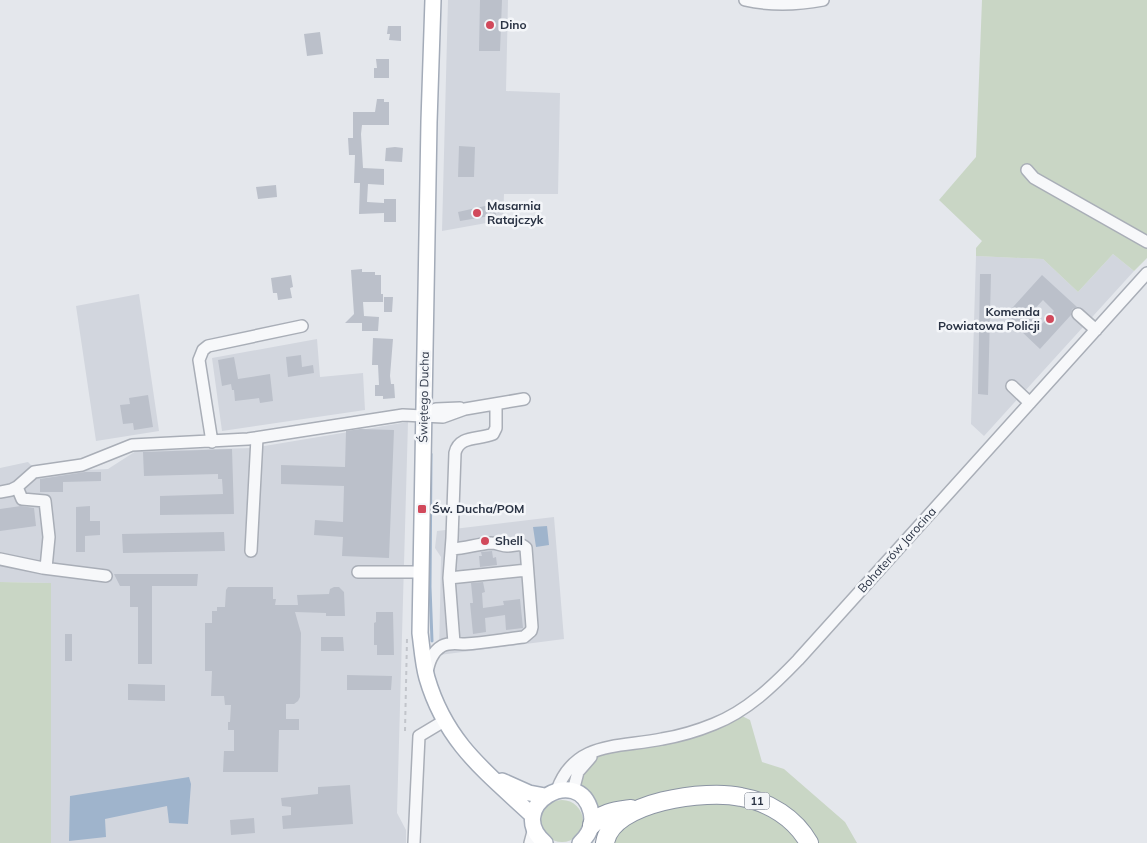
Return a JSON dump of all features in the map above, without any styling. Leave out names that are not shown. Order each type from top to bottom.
[{"type":"highway","name":"11","points":[[586,837],[596,818],[608,813],[689,796],[726,794],[759,802],[781,813],[791,820],[810,843]]},
{"type":"highway","name":"11","points":[[605,843],[610,830],[618,821],[648,806]]},
{"type":"main road","name":"Świętego Ducha","points":[[433,0],[420,633],[426,677],[444,721],[456,741],[534,822],[537,834],[545,843]]},
{"type":"main road","name":"Świętego Ducha","points":[[487,774],[529,793],[573,792]]},
{"type":"main road","points":[[573,792],[586,801],[592,816],[586,837]]},
{"type":"main road","points":[[534,822],[535,808],[551,793]]},
{"type":"street","points":[[745,0],[776,5],[801,4],[823,0]]},
{"type":"street","points":[[1026,170],[1034,178],[1147,242]]},
{"type":"street","name":"Bohaterów Jarocina","points":[[551,793],[572,764],[588,753],[599,748],[662,739],[691,732],[714,724],[738,712],[767,692],[805,653],[1147,273]]},
{"type":"street","points":[[1078,314],[1096,330]]},
{"type":"street","points":[[212,442],[198,360],[203,350],[208,346],[302,326]]},
{"type":"street","points":[[1012,386],[1030,403]]},
{"type":"street","points":[[0,492],[17,487],[34,472],[82,465],[132,445],[257,438],[403,415],[443,417],[465,409],[524,399]]},
{"type":"street","points":[[454,643],[449,578],[452,547],[455,449],[460,442],[492,434],[496,428],[496,404]]},
{"type":"street","points":[[252,551],[257,438]]},
{"type":"street","points":[[17,487],[22,499],[45,501],[49,537],[46,568]]},
{"type":"street","points":[[426,677],[434,653],[444,645],[524,637],[531,631],[527,549],[523,545],[507,546],[493,543],[472,545],[466,548],[452,547]]},
{"type":"street","points":[[0,559],[46,568],[106,576]]},
{"type":"street","points":[[449,578],[528,570]]},
{"type":"street","points":[[358,572],[420,572]]},
{"type":"street","points":[[414,843],[419,736],[444,721]]},
{"type":"street","points":[[573,792],[578,772],[599,748]]},
{"type":"street","points":[[530,843],[534,822]]},
{"type":"path","points":[[405,731],[408,634]]},
{"type":"shaded area","points":[[448,0],[508,0],[506,91],[560,93],[558,194],[504,194],[503,220],[442,231]]},
{"type":"shaded area","points":[[1113,254],[1134,271],[984,436],[971,424],[976,256],[1043,259],[1078,292]]},
{"type":"shaded area","points":[[139,294],[159,431],[96,441],[76,306]]},
{"type":"shaded area","points":[[317,339],[320,377],[363,373],[365,410],[222,431],[212,358]]},
{"type":"shaded area","points":[[408,422],[397,813],[406,830],[406,843],[51,843],[51,583],[0,582],[0,468],[28,462],[38,472],[108,469],[136,451],[253,448]]},
{"type":"shaded area","points":[[554,517],[564,639],[439,655],[441,557],[435,548],[437,531]]},
{"type":"green space","points":[[982,0],[1147,0],[1147,258],[1134,271],[1113,254],[1078,292],[1043,259],[976,256],[976,248],[982,241],[939,200],[976,157]]},
{"type":"green space","points":[[0,582],[51,583],[51,843],[0,843]]},
{"type":"green space","points":[[742,716],[750,720],[762,762],[784,769],[845,822],[857,843],[815,843],[762,797],[597,812],[579,788],[581,770],[594,756]]},
{"type":"green space","points":[[562,800],[577,806],[583,821],[577,836],[562,842],[547,836],[541,821],[547,806]]},
{"type":"green space","points":[[731,801],[771,814],[803,843],[609,843],[631,818],[698,802]]},
{"type":"water","points":[[547,526],[549,545],[536,547],[533,527]]},
{"type":"water","points":[[189,777],[191,784],[188,824],[169,823],[167,806],[105,819],[106,837],[69,841],[70,796]]},
{"type":"building","name":"Dino","points":[[480,0],[502,0],[500,51],[479,51]]},
{"type":"building","points":[[388,26],[401,26],[401,41],[389,40],[390,34],[387,34]]},
{"type":"building","points":[[320,32],[323,54],[307,56],[304,34]]},
{"type":"building","points":[[376,59],[389,59],[389,78],[374,78],[374,68],[377,68]]},
{"type":"building","points":[[377,99],[384,99],[384,102],[389,102],[389,125],[362,125],[363,168],[384,169],[384,185],[368,184],[367,202],[384,203],[384,199],[396,199],[396,222],[384,222],[384,213],[359,214],[360,183],[354,183],[355,155],[349,155],[348,138],[353,138],[353,112],[375,112]]},
{"type":"building","points":[[459,146],[475,147],[474,177],[458,177]]},
{"type":"building","points":[[386,148],[403,148],[402,162],[385,161]]},
{"type":"building","points":[[276,185],[277,197],[258,199],[256,187]]},
{"type":"building","name":"Masarnia Ratajczyk","points":[[494,204],[496,215],[460,221],[458,212]]},
{"type":"building","points":[[362,269],[362,272],[375,272],[375,275],[381,275],[383,302],[363,302],[364,316],[379,317],[378,331],[362,331],[362,323],[345,323],[354,314],[351,270]]},
{"type":"building","points":[[980,274],[991,274],[988,395],[978,394]]},
{"type":"building","points":[[291,275],[293,287],[290,288],[292,298],[278,300],[277,293],[273,293],[271,278]]},
{"type":"building","points":[[1042,275],[1077,307],[1072,309],[1071,315],[1040,349],[1005,316]],"holes":[[[1043,300],[1054,311],[1040,326],[1029,315]]]},
{"type":"building","points":[[384,297],[393,297],[392,312],[384,312]]},
{"type":"building","points":[[373,338],[393,339],[390,376],[391,384],[394,384],[395,398],[383,399],[383,396],[375,396],[375,385],[379,385],[378,365],[372,365]]},
{"type":"building","points":[[301,355],[302,367],[313,365],[314,373],[288,377],[286,357]]},
{"type":"building","points":[[234,357],[238,379],[270,374],[273,401],[260,403],[259,398],[235,401],[234,390],[232,390],[231,384],[222,386],[218,360]]},
{"type":"building","points":[[148,395],[153,427],[134,430],[133,423],[123,424],[120,405],[130,404],[129,398]]},
{"type":"building","points":[[360,429],[394,430],[389,558],[342,556],[343,537],[314,535],[315,520],[343,522],[344,486],[281,484],[281,465],[345,467],[346,431]]},
{"type":"building","points":[[232,449],[234,514],[160,515],[160,496],[223,494],[222,479],[218,479],[218,474],[144,476],[143,452]]},
{"type":"building","points":[[85,472],[101,472],[101,481],[63,482],[63,492],[40,492],[40,479]]},
{"type":"building","points":[[21,506],[34,508],[36,526],[0,531],[0,509]]},
{"type":"building","points":[[90,506],[90,521],[100,521],[100,535],[85,536],[85,552],[76,552],[76,507]]},
{"type":"building","points":[[224,532],[225,551],[123,553],[122,534]]},
{"type":"building","name":"Shell","points":[[492,551],[493,558],[496,557],[497,565],[480,567],[479,556],[482,556],[481,552]]},
{"type":"building","points":[[114,574],[198,574],[197,586],[152,586],[152,664],[138,664],[138,607],[130,607],[130,586],[120,586]]},
{"type":"building","points":[[483,582],[485,592],[482,593],[483,608],[504,605],[503,601],[520,599],[523,628],[506,630],[505,615],[485,618],[486,632],[473,634],[470,603],[473,603],[471,583]]},
{"type":"building","points":[[228,587],[273,587],[273,599],[276,599],[275,605],[298,605],[297,595],[329,594],[330,589],[334,587],[339,587],[344,592],[345,616],[326,616],[326,613],[295,612],[301,633],[300,697],[294,704],[286,704],[286,719],[299,719],[299,730],[279,730],[278,772],[223,772],[224,751],[234,751],[234,730],[228,730],[231,705],[225,705],[224,696],[211,696],[212,671],[205,671],[205,623],[212,623],[212,611],[217,611],[217,607],[225,607],[226,590]]},
{"type":"building","points":[[376,612],[393,612],[394,655],[377,655],[377,645],[374,645]]},
{"type":"building","points":[[65,634],[72,634],[72,661],[65,661]]},
{"type":"building","points":[[321,637],[343,637],[344,651],[321,651]]},
{"type":"building","points":[[347,675],[392,676],[391,690],[347,690]]},
{"type":"building","points":[[128,684],[165,685],[165,701],[128,700]]},
{"type":"building","points":[[350,785],[353,824],[283,829],[282,816],[291,815],[291,807],[282,806],[281,798],[318,794],[318,787]]},
{"type":"building","points":[[254,818],[255,833],[231,835],[230,820]]},
{"type":"waterway","points":[[431,454],[430,587],[432,641]]},
{"type":"place","name":"Dino","points":[[490,25]]},
{"type":"place","name":"Masarnia Ratajczyk","points":[[477,213]]},
{"type":"place","name":"Komenda Powiatowa Policji","points":[[1050,319]]},
{"type":"place","name":"Św. Ducha/POM","points":[[422,509]]},
{"type":"place","name":"Shell","points":[[485,541]]}]
